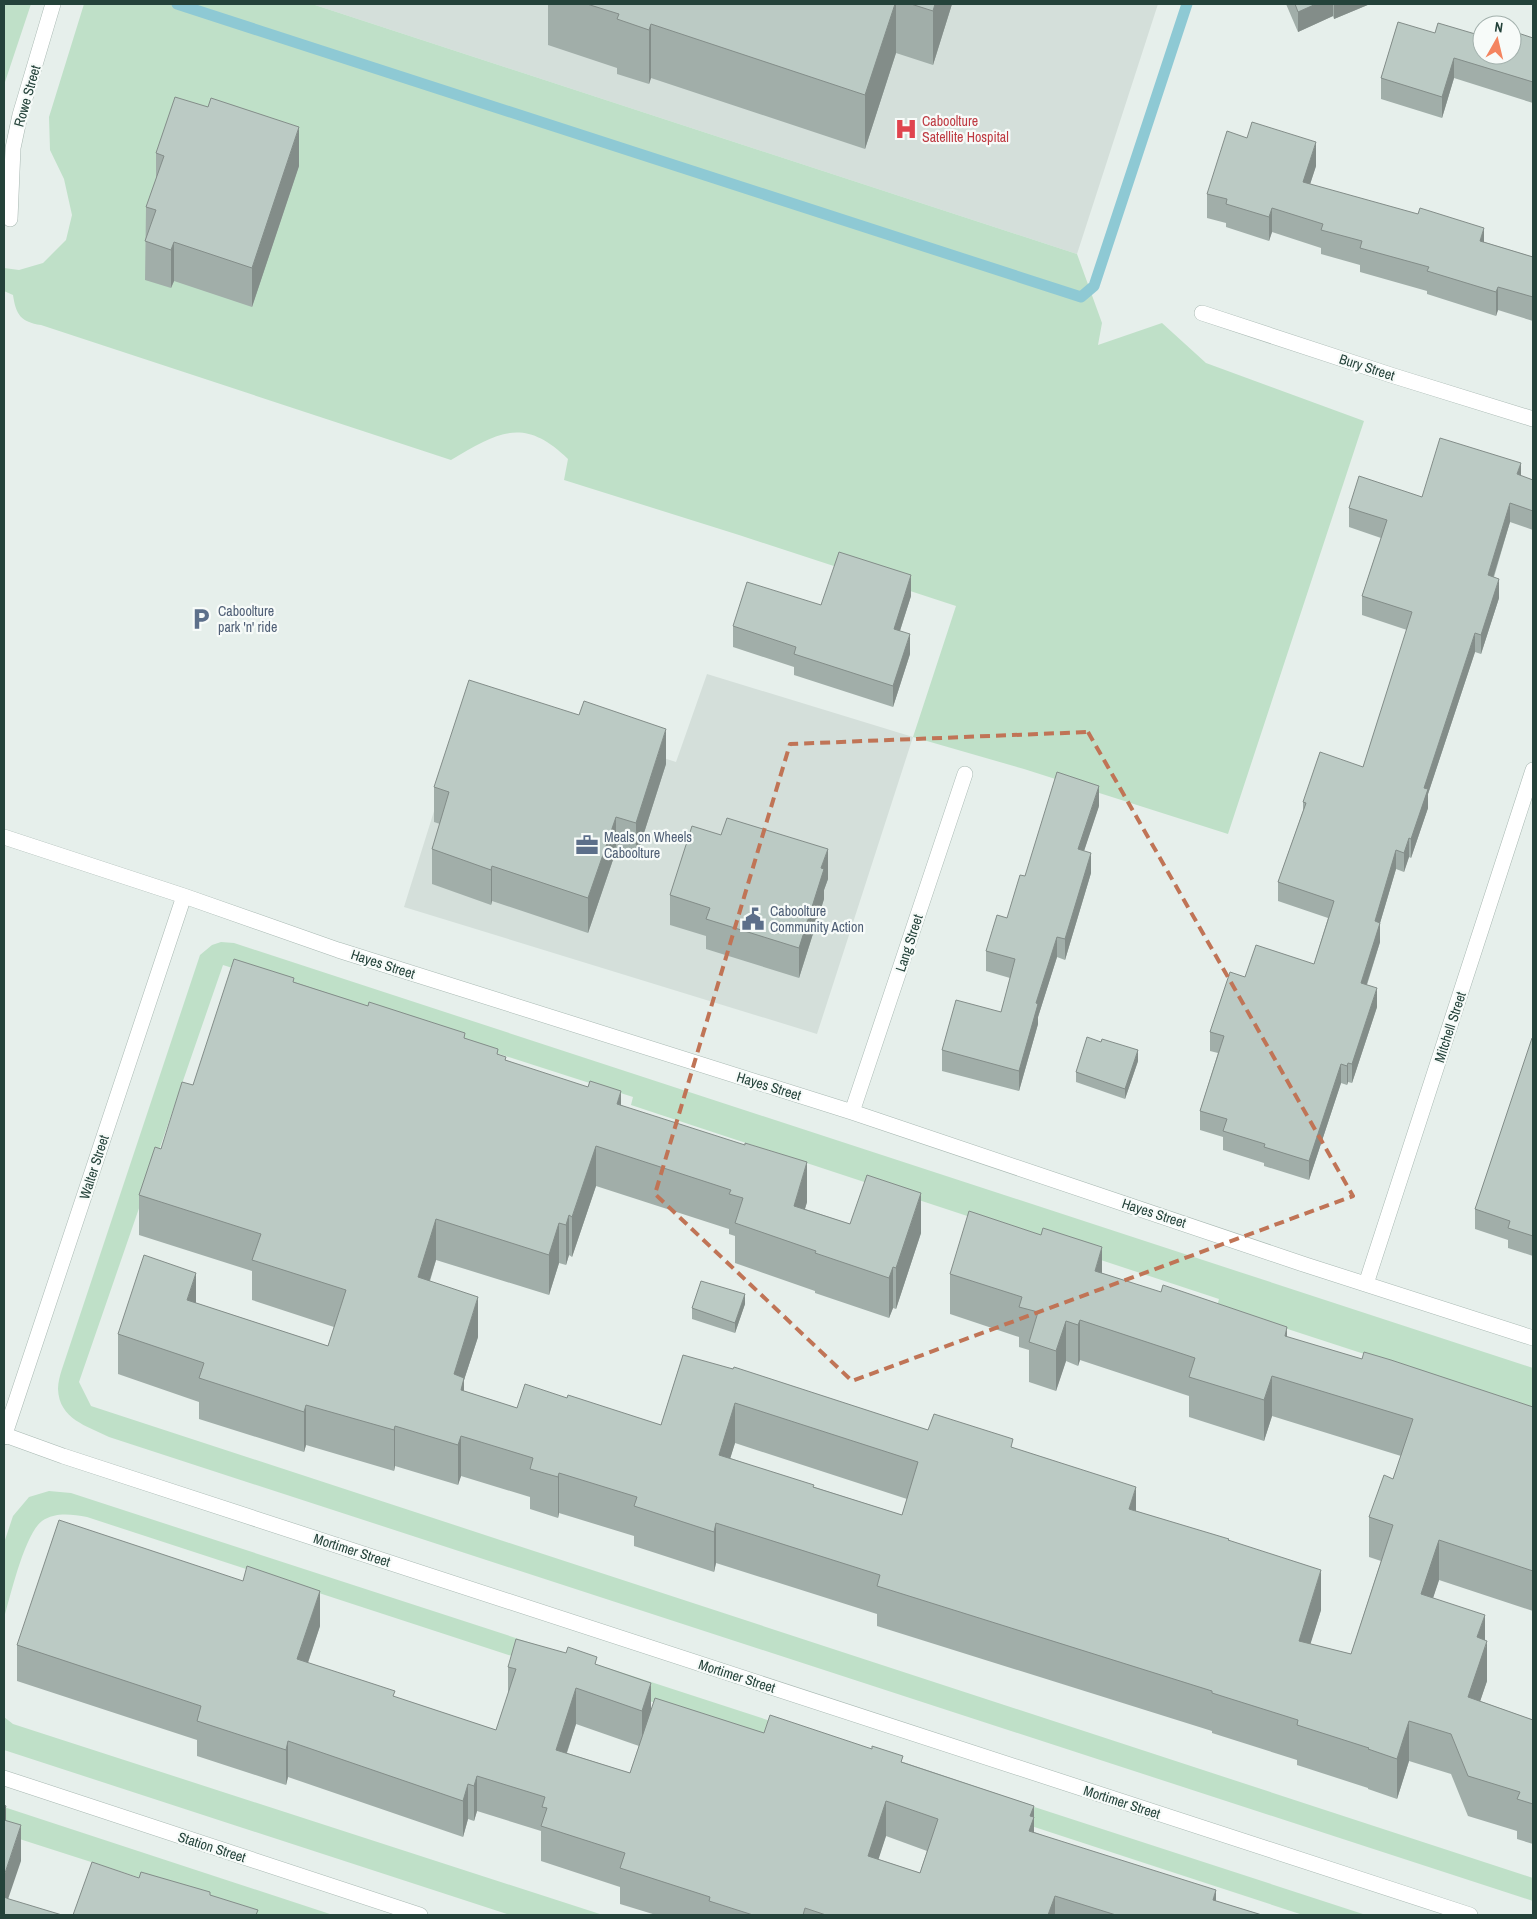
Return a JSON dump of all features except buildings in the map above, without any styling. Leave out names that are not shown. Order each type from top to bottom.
[{"type":"street","name":"Rowe Street","points":[[10,219],[13,148],[18,123],[53,4]]},
{"type":"street","name":"Bury Street","points":[[1202,313],[1533,419]]},
{"type":"street","name":"Mitchell Street","points":[[1366,1284],[1533,770]]},
{"type":"street","name":"Lang Street","points":[[852,1112],[965,774]]},
{"type":"street","name":"Hayes Street","points":[[4,837],[184,896],[338,950],[852,1112],[1533,1338]]},
{"type":"street","name":"Walter Street","points":[[4,1436],[184,896]]},
{"type":"street","name":"Mortimer Street","points":[[4,1436],[1470,1915]]},
{"type":"street","name":"Station Street","points":[[4,1778],[420,1915]]},
{"type":"highlighted area","points":[[1088,732],[1353,1196],[852,1381],[655,1194],[790,744]]},
{"type":"shaded area","name":"Caboolture Satellite Hospital","points":[[312,4],[1158,4],[1077,254]]},
{"type":"shaded area","points":[[707,674],[913,737],[817,1034],[404,907],[470,696],[676,762]]},
{"type":"green space","points":[[4,4],[31,4],[4,85]]},
{"type":"green space","points":[[84,4],[312,4],[1077,254],[1102,323],[1098,345],[1162,323],[1206,363],[1364,421],[1228,834],[1024,769],[913,737],[956,606],[564,480],[568,459],[538,437],[524,433],[497,436],[451,460],[34,324],[24,319],[16,308],[13,295],[4,291],[4,268],[19,270],[43,263],[66,240],[72,215],[64,179],[50,150],[49,117]]},
{"type":"green space","points":[[221,942],[234,943],[1533,1368],[1533,1409],[1217,1306],[1219,1299],[631,1105],[633,1097],[223,965],[79,1382],[91,1406],[1533,1878],[1533,1901],[109,1437],[76,1420],[63,1408],[60,1399],[58,1386],[61,1371],[200,955],[212,945]]},
{"type":"green space","points":[[49,1491],[71,1493],[1366,1915],[1303,1915],[87,1517],[52,1516],[42,1521],[36,1528],[24,1551],[4,1618],[4,1543],[13,1516],[29,1497]]},
{"type":"green space","points":[[4,1717],[13,1724],[603,1915],[510,1915],[4,1750]]},
{"type":"green space","points":[[4,1807],[333,1915],[256,1915],[4,1834]]},
{"type":"waterway","points":[[177,4],[1081,297],[1094,286],[1187,4]]},
{"type":"place","name":"Caboolture Satellite Hospital","points":[[906,129]]},
{"type":"place","name":"Caboolture park 'n' ride","points":[[201,619]]},
{"type":"place","name":"Meals on Wheels Caboolture","points":[[587,845]]},
{"type":"place","name":"Caboolture Community Action","points":[[753,919]]}]
